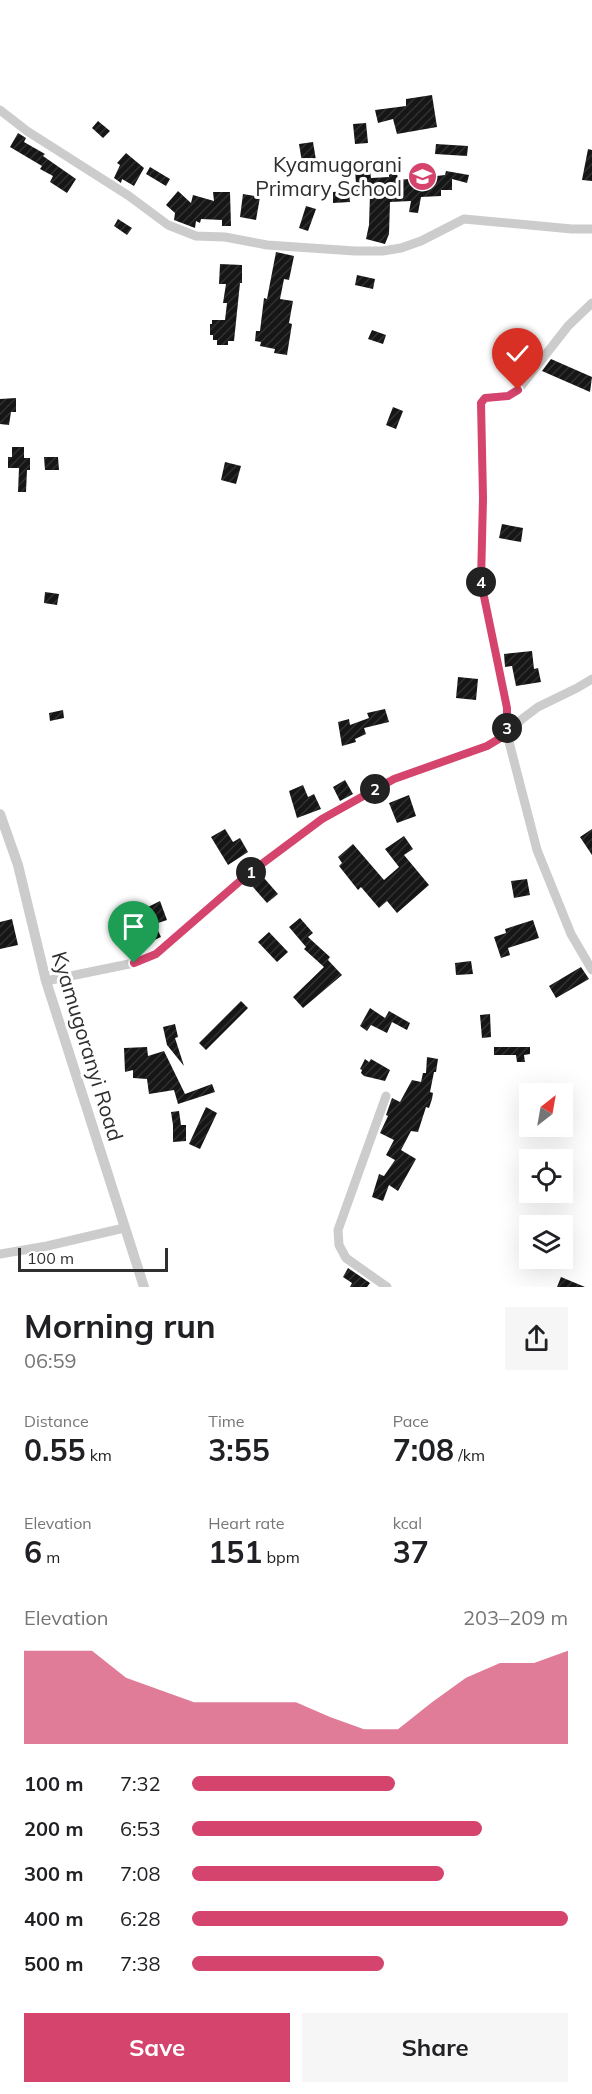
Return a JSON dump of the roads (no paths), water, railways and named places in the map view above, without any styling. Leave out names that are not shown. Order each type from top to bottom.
[{"type":"street","points":[[0,110],[27,131],[129,196],[168,225],[195,236],[225,237],[267,245],[355,252],[401,248],[421,241],[464,219],[592,229]]},
{"type":"street","points":[[592,303],[568,326],[518,390],[508,396],[485,398],[481,403],[483,498],[481,582],[507,708],[507,734],[537,850],[571,934],[592,970]]},
{"type":"street","points":[[46,981],[134,963],[156,954],[247,875],[322,819],[394,779],[487,746],[507,734],[538,707],[592,679]]},
{"type":"street","name":"Kyamugoranyi Road","points":[[0,814],[18,865],[46,981],[144,1287]]},
{"type":"street","points":[[386,1096],[338,1230],[339,1245],[346,1258],[387,1287]]},
{"type":"street","points":[[0,1254],[47,1246],[124,1228]]},
{"type":"place","name":"Kyamugorani Primary School","points":[[423,176]]}]
